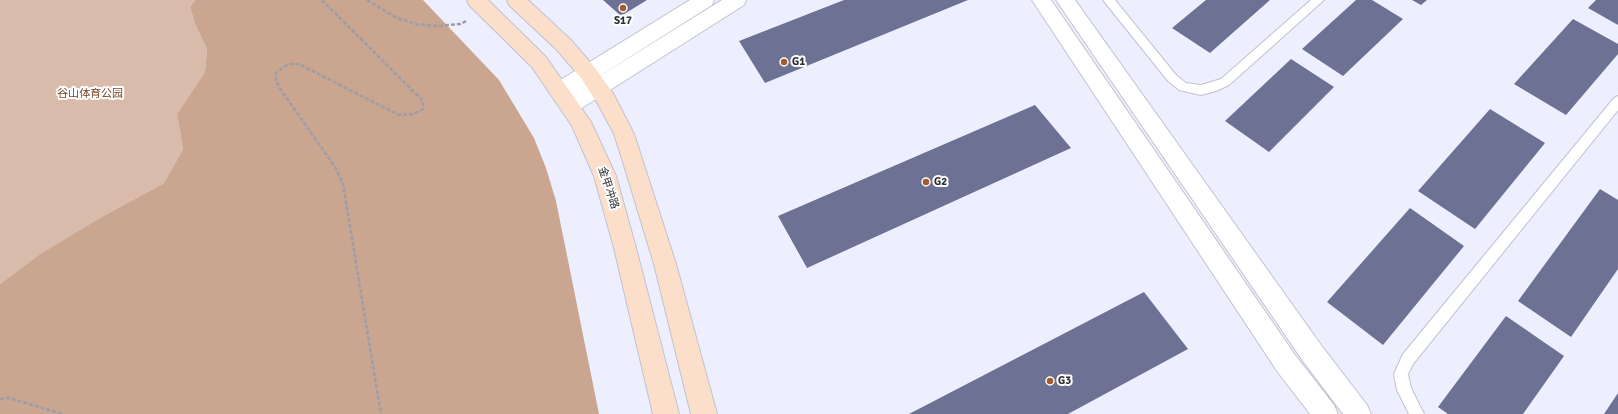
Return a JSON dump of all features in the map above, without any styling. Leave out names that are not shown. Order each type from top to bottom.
[{"type":"main road","points":[[516,0],[564,45],[593,80],[606,99],[624,134],[665,264],[704,414]]},
{"type":"main road","name":"金甲冲路","points":[[481,5],[539,62],[566,98],[581,122],[605,176],[626,248],[666,414]]},
{"type":"street","points":[[566,98],[705,0]]},
{"type":"street","points":[[593,80],[737,0]]},
{"type":"street","points":[[1042,0],[1286,363],[1325,414]]},
{"type":"street","points":[[1065,0],[1312,353],[1358,414]]},
{"type":"lane","points":[[1109,0],[1172,78],[1183,87],[1201,90],[1212,88],[1226,82],[1318,0]]},
{"type":"lane","points":[[1417,414],[1404,390],[1401,374],[1408,359],[1618,101]]},
{"type":"path","points":[[322,0],[423,101],[423,110],[413,114],[399,115],[300,64],[288,64],[276,72],[276,81],[281,90],[335,167],[343,184],[381,414]]},
{"type":"path","points":[[367,0],[397,18],[416,24],[437,26],[461,24],[481,5]]},
{"type":"path","points":[[0,399],[9,398],[62,414]]},
{"type":"green space","name":"谷山体育公园","points":[[0,0],[195,0],[190,7],[195,24],[207,49],[205,72],[177,114],[183,149],[164,183],[98,219],[40,254],[0,284]]},
{"type":"shaded area","points":[[195,0],[423,0],[499,80],[534,138],[546,168],[556,201],[599,414],[0,414],[0,284],[40,254],[98,219],[164,183],[183,149],[177,114],[205,72],[207,49],[195,24],[190,7]]},
{"type":"building","name":"S17","points":[[603,0],[647,0],[621,16]]},
{"type":"building","name":"G1","points":[[844,0],[968,0],[765,83],[739,41]]},
{"type":"building","points":[[1206,0],[1270,0],[1210,53],[1172,28]]},
{"type":"building","points":[[1356,0],[1372,0],[1403,19],[1343,76],[1302,49]]},
{"type":"building","points":[[1412,0],[1427,0],[1421,5]]},
{"type":"building","points":[[1596,0],[1618,0],[1618,25],[1588,8]]},
{"type":"building","points":[[1573,19],[1618,44],[1618,54],[1566,115],[1514,84]]},
{"type":"building","points":[[1291,59],[1334,87],[1269,152],[1225,121]]},
{"type":"building","name":"G2","points":[[1035,105],[1071,148],[807,268],[778,216]]},
{"type":"building","points":[[1490,109],[1545,143],[1475,229],[1418,191]]},
{"type":"building","points":[[1600,189],[1618,200],[1618,269],[1571,337],[1518,301]]},
{"type":"building","points":[[1410,208],[1464,246],[1383,345],[1327,302]]},
{"type":"building","name":"G3","points":[[1144,292],[1188,349],[1068,414],[909,414]]},
{"type":"building","points":[[1506,316],[1564,356],[1523,414],[1448,414],[1438,407]]},
{"type":"building","points":[[1618,393],[1618,414],[1604,414]]},
{"type":"place","name":"S17","points":[[623,8]]},
{"type":"place","name":"G1","points":[[784,62]]},
{"type":"place","name":"G2","points":[[926,182]]},
{"type":"place","name":"G3","points":[[1050,381]]}]
